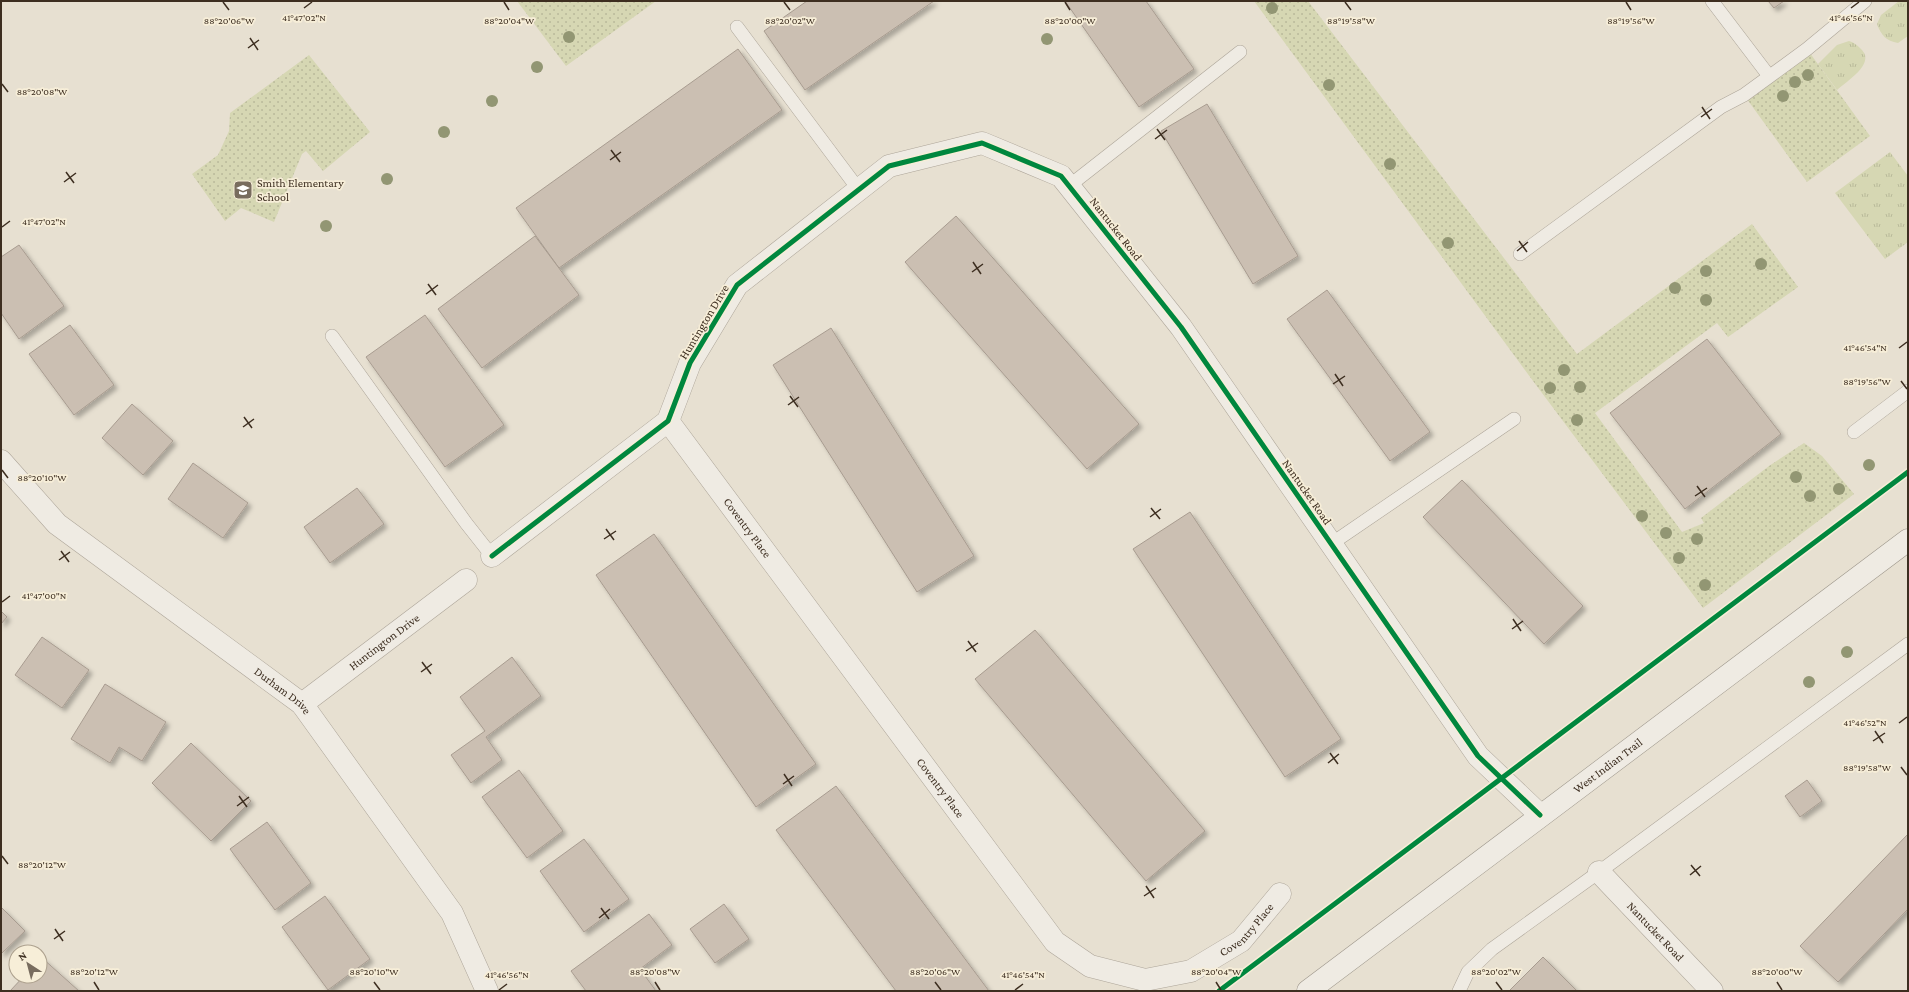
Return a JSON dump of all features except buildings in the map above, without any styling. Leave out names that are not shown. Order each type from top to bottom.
[{"type":"street","name":"Huntington Drive","points":[[668,421],[690,364],[737,285],[889,166],[982,143],[1065,181]]},
{"type":"street","name":"Nantucket Road","points":[[1065,181],[1181,327],[1478,756],[1540,815]]},
{"type":"street","points":[[492,556],[668,421]]},
{"type":"street","name":"Coventry Place","points":[[668,421],[1055,942],[1090,966],[1145,980],[1191,971],[1241,941],[1280,894]]},
{"type":"street","name":"Durham Drive","points":[[1,461],[56,524],[302,704],[452,913],[487,991]]},
{"type":"street","name":"West Indian Trail","points":[[1308,991],[1540,815],[1908,540]]},
{"type":"street","name":"Huntington Drive","points":[[302,704],[466,580]]},
{"type":"street","name":"Nantucket Road","points":[[1599,872],[1712,991]]},
{"type":"lane","points":[[1712,1],[1769,76]]},
{"type":"lane","points":[[1520,254],[1721,107],[1744,95],[1830,32],[1854,8],[1865,1]]},
{"type":"lane","points":[[737,27],[859,190]]},
{"type":"lane","points":[[1065,181],[1240,52]]},
{"type":"lane","points":[[332,336],[466,523],[492,556]]},
{"type":"lane","points":[[1854,432],[1908,391]]},
{"type":"lane","points":[[1331,544],[1514,419]]},
{"type":"lane","points":[[1459,991],[1468,972],[1492,949],[1908,644]]},
{"type":"green space","points":[[517,1],[656,1],[566,66]]},
{"type":"green space","points":[[1254,1],[1308,1],[1577,354],[1752,224],[1798,287],[1728,337],[1717,323],[1595,413],[1682,532],[1704,523],[1701,518],[1769,466],[1804,443],[1822,456],[1854,494],[1703,608],[1536,385]]},
{"type":"green space","points":[[1899,1],[1908,1],[1908,36],[1898,43],[1890,41],[1884,37],[1877,24],[1881,15]]},
{"type":"green space","points":[[1849,41],[1856,44],[1862,50],[1865,55],[1865,61],[1858,72],[1837,90],[1818,64],[1837,45]]},
{"type":"green space","points":[[1807,49],[1870,136],[1807,182],[1744,95]]},
{"type":"green space","points":[[309,55],[370,132],[323,171],[306,151],[302,154],[274,222],[241,208],[225,221],[192,174],[218,155],[229,131],[230,113]]},
{"type":"green space","points":[[1890,152],[1908,176],[1908,242],[1885,259],[1835,193]]},
{"type":"cycle path","points":[[492,556],[668,421],[690,363],[737,285],[889,166],[982,143],[1061,176],[1181,327],[1478,756],[1540,815]]},
{"type":"cycle path","points":[[1219,991],[1908,472]]},
{"type":"place","name":"Smith Elementary School","points":[[243,190]]}]
